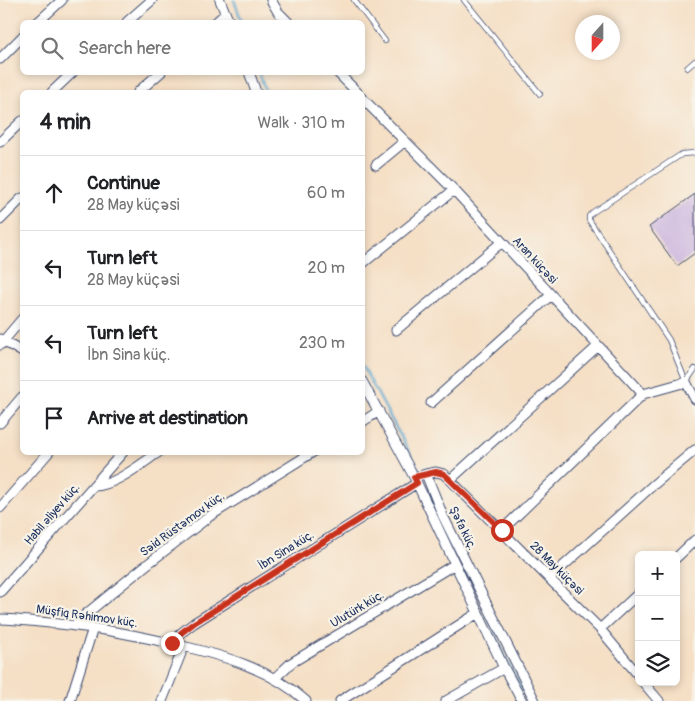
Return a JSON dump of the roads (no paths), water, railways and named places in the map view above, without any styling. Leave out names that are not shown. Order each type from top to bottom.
[{"type":"street","points":[[40,20],[62,0]]},
{"type":"street","points":[[129,20],[152,0]]},
{"type":"street","points":[[220,0],[227,18]]},
{"type":"street","points":[[271,0],[278,12],[286,20]]},
{"type":"street","points":[[0,59],[20,39]]},
{"type":"street","points":[[54,90],[71,75]]},
{"type":"street","points":[[140,90],[158,75]]},
{"type":"street","points":[[249,75],[254,90]]},
{"type":"street","points":[[340,75],[351,90]]},
{"type":"street","name":"Aran küçəsi","points":[[365,101],[454,190],[643,394]]},
{"type":"street","points":[[0,142],[20,122]]},
{"type":"street","points":[[376,165],[405,141]]},
{"type":"street","points":[[365,262],[454,190]]},
{"type":"street","points":[[0,220],[20,200]]},
{"type":"street","points":[[396,330],[502,242]]},
{"type":"street","points":[[431,403],[551,294]]},
{"type":"street","points":[[20,321],[1,342],[20,351]]},
{"type":"street","points":[[450,480],[598,346]]},
{"type":"street","points":[[502,530],[643,394],[686,382],[695,399]]},
{"type":"street","points":[[365,386],[416,480],[504,668],[522,701]]},
{"type":"street","points":[[0,423],[20,399]]},
{"type":"street","points":[[365,420],[379,411]]},
{"type":"street","points":[[550,578],[695,450]]},
{"type":"street","points":[[0,508],[46,455]]},
{"type":"street","name":"Habil Əliyev küç.","points":[[0,592],[120,455]]},
{"type":"street","points":[[93,486],[102,487],[111,483],[153,455]]},
{"type":"street","name":"Səid Rüstəmov küç.","points":[[74,626],[210,516],[308,455]]},
{"type":"street","name":"28 May küçəsi","points":[[426,474],[440,472],[450,480],[600,629],[635,671]]},
{"type":"street","points":[[416,480],[426,474]]},
{"type":"street","name":"Şəfa küç.","points":[[426,474],[443,516],[535,701]]},
{"type":"street","name":"İbn Sina küç.","points":[[172,643],[194,623],[416,480]]},
{"type":"street","points":[[680,554],[695,540]]},
{"type":"street","name":"Ulutürk küç.","points":[[275,678],[291,663],[455,564]]},
{"type":"street","points":[[600,629],[636,596]]},
{"type":"street","points":[[340,701],[478,613]]},
{"type":"street","name":"Müşfiq Rəhimov küç.","points":[[0,619],[124,632],[220,654],[275,678],[287,685],[306,701]]},
{"type":"street","points":[[70,701],[92,628]]},
{"type":"street","points":[[162,701],[184,646]]},
{"type":"street","points":[[446,701],[504,668]]},
{"type":"street","points":[[647,686],[659,701]]},
{"type":"lane","points":[[354,0],[385,41]]},
{"type":"lane","points":[[464,0],[540,94]]},
{"type":"lane","points":[[687,68],[695,61]]},
{"type":"lane","points":[[686,382],[669,340],[589,220],[589,216],[682,154],[695,153]]},
{"type":"lane","points":[[686,382],[695,369]]},
{"type":"waterway","points":[[234,0],[241,20]]},
{"type":"waterway","points":[[260,75],[265,90]]},
{"type":"waterway","points":[[365,371],[419,470]]},
{"type":"waterway","points":[[422,481],[438,515]]},
{"type":"waterway","points":[[441,523],[465,573],[475,589]]},
{"type":"waterway","points":[[486,612],[504,654],[528,701]]}]
